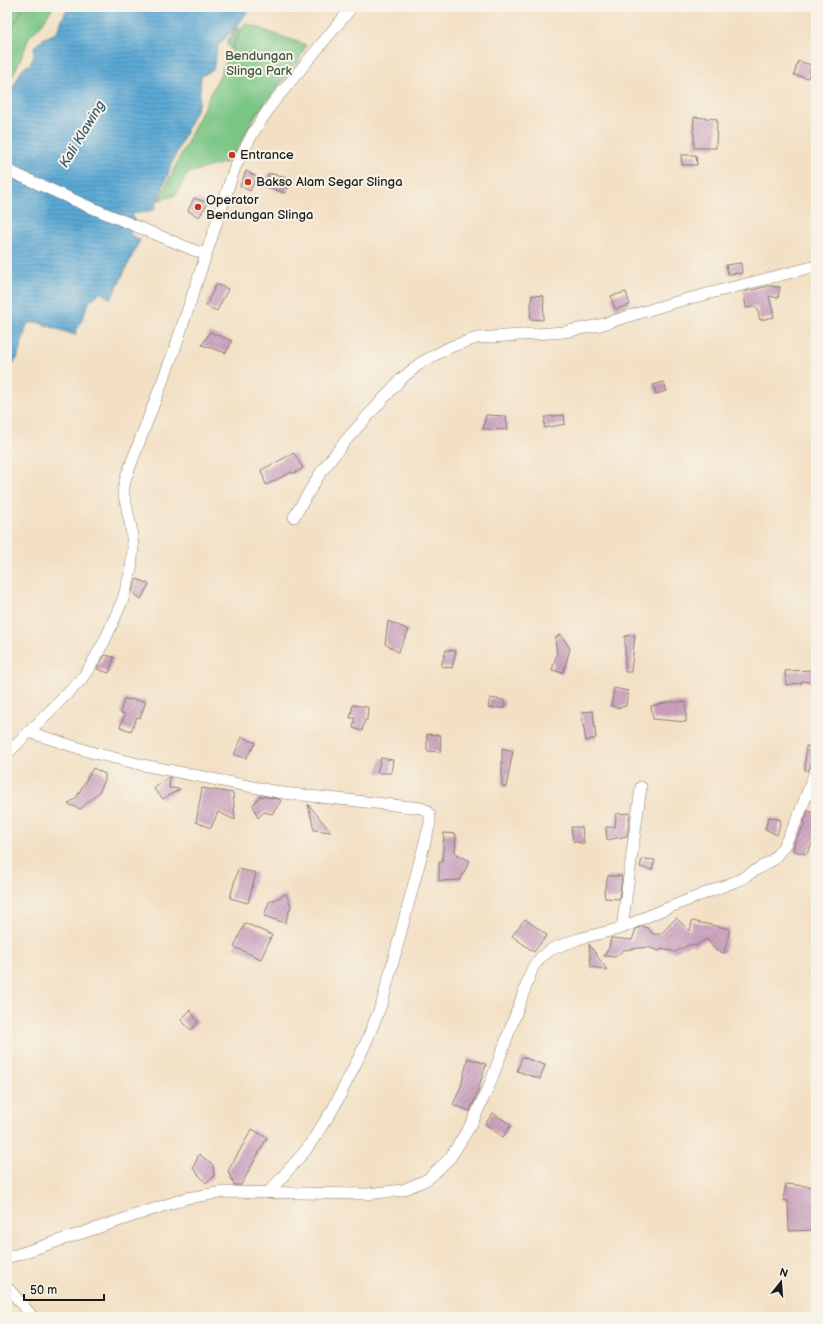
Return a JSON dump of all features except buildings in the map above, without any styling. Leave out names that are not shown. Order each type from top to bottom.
[{"type":"street","points":[[7,754],[81,680],[91,666],[105,640],[124,599],[131,570],[133,548],[123,491],[126,477],[174,352],[201,252],[235,167],[253,133],[272,104],[352,7]]},
{"type":"street","points":[[7,170],[85,205],[201,252]]},
{"type":"street","points":[[294,517],[321,472],[347,439],[373,412],[401,379],[422,362],[450,347],[477,338],[564,332],[600,324],[672,303],[816,266]]},
{"type":"street","points":[[29,732],[143,765],[283,793],[421,808],[426,810],[430,815],[430,823],[382,1003],[365,1045],[333,1109],[306,1150],[268,1193]]},
{"type":"street","points":[[7,1258],[187,1198],[224,1192],[367,1194],[403,1190],[428,1179],[450,1158],[472,1122],[490,1084],[533,967],[541,957],[552,949],[578,939],[622,928],[655,913],[738,880],[773,860],[784,846],[798,818],[816,769]]},
{"type":"street","points":[[622,928],[641,787]]},
{"type":"street","points":[[7,1287],[33,1317]]},
{"type":"path","points":[[7,33],[23,7]]},
{"type":"green space","points":[[16,7],[53,7],[41,25],[29,37],[23,54],[7,87],[7,21]]},
{"type":"green space","name":"Bendungan Slinga Park","points":[[245,23],[306,45],[298,62],[255,116],[231,161],[188,173],[176,195],[159,200]]},
{"type":"green space","points":[[236,27],[246,32],[236,56],[226,43],[232,35],[232,31]]},
{"type":"water","name":"Kali Klawing","points":[[68,7],[251,7],[241,21],[218,46],[213,70],[201,76],[199,103],[174,158],[154,210],[132,214],[136,226],[129,234],[140,240],[111,299],[100,292],[89,302],[75,335],[37,322],[27,324],[17,359],[7,371],[7,99],[23,68],[29,65],[34,57],[34,47],[43,39],[56,33]]},
{"type":"place","name":"Entrance","points":[[232,155]]},
{"type":"place","name":"Bakso Alam Segar Slinga","points":[[248,182]]},
{"type":"place","name":"Operator Bendungan Slinga","points":[[198,207]]}]
